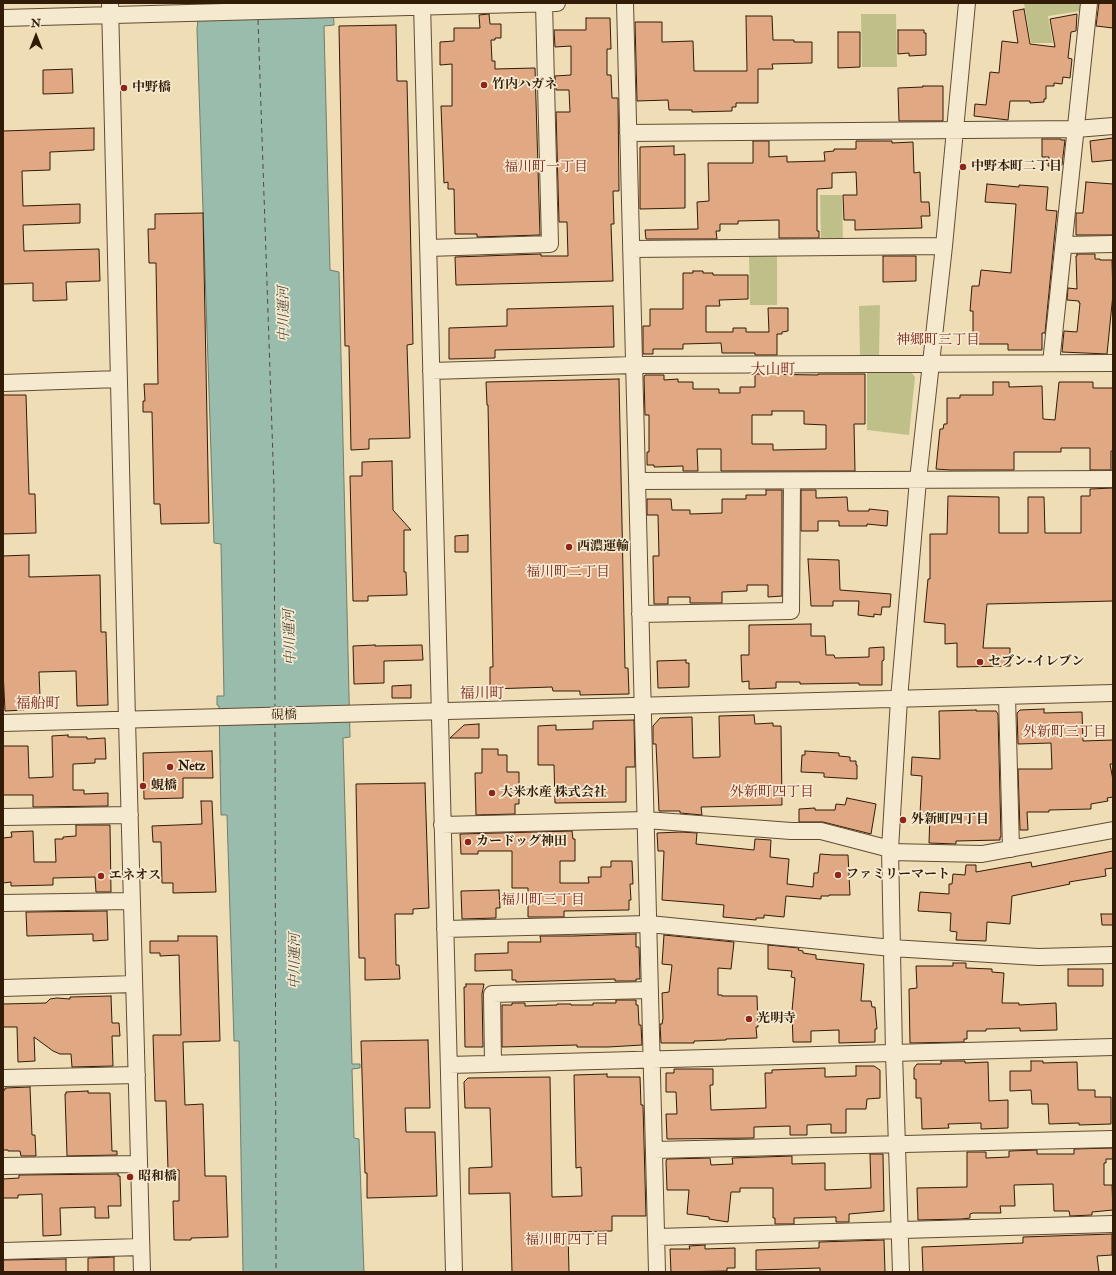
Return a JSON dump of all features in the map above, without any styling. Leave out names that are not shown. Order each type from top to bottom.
[{"type":"street","points":[[3,18],[110,9],[183,14],[422,5],[557,3]]},
{"type":"street","points":[[625,3],[658,1272]]},
{"type":"street","points":[[901,1272],[894,1053],[890,851],[899,698],[918,480],[956,130],[967,3]]},
{"type":"street","points":[[1051,364],[1089,3]]},
{"type":"street","points":[[428,248],[550,244],[544,4]]},
{"type":"street","points":[[422,5],[454,1272]]},
{"type":"street","points":[[110,9],[142,1272]]},
{"type":"street","points":[[628,133],[1076,129],[1113,126]]},
{"type":"street","points":[[1064,245],[1113,244]]},
{"type":"street","points":[[631,249],[944,246]]},
{"type":"street","points":[[431,371],[634,365],[1113,363]]},
{"type":"street","points":[[3,383],[119,379]]},
{"type":"street","points":[[637,481],[1113,479]]},
{"type":"street","points":[[640,614],[791,611],[792,480]]},
{"type":"street","name":"硯橋","points":[[3,723],[1113,693]]},
{"type":"street","points":[[1007,696],[1011,848]]},
{"type":"street","points":[[3,818],[130,815]]},
{"type":"street","points":[[442,825],[646,820],[791,831],[821,831],[890,851],[982,854],[1113,830]]},
{"type":"street","points":[[3,903],[132,900]]},
{"type":"street","points":[[445,929],[648,924],[892,948],[1038,957],[1113,955]]},
{"type":"street","points":[[3,988],[134,984]]},
{"type":"street","points":[[493,1063],[492,994],[650,990]]},
{"type":"street","points":[[448,1065],[1113,1047]]},
{"type":"street","points":[[3,1078],[137,1074]]},
{"type":"street","points":[[654,1150],[1113,1139]]},
{"type":"street","points":[[3,1166],[139,1164]]},
{"type":"street","points":[[657,1237],[1113,1224]]},
{"type":"street","points":[[3,1251],[142,1247]]},
{"type":"green space","points":[[1024,3],[1081,3],[1080,11],[1048,16],[1053,43],[1031,43]]},
{"type":"green space","points":[[861,14],[896,14],[897,67],[862,67]]},
{"type":"green space","points":[[820,195],[842,195],[843,241],[821,241]]},
{"type":"green space","points":[[749,256],[777,256],[777,305],[750,305]]},
{"type":"green space","points":[[880,305],[879,357],[860,357],[859,306]]},
{"type":"green space","points":[[867,372],[911,372],[915,377],[909,435],[867,430]]},
{"type":"water","name":"中川運河","points":[[200,3],[333,3],[334,25],[324,26],[330,270],[339,272],[350,737],[343,738],[352,1064],[360,1064],[360,1068],[352,1069],[354,1138],[359,1139],[364,1272],[243,1272],[239,1041],[234,1041],[227,815],[221,815],[219,706],[217,705],[217,696],[224,696],[221,544],[214,543],[197,29]]},
{"type":"building","points":[[1099,3],[1113,3],[1113,28],[1096,26]]},
{"type":"building","points":[[1024,9],[1030,44],[1055,47],[1050,19],[1077,14],[1076,31],[1071,32],[1068,58],[1072,59],[1070,78],[1063,77],[1062,84],[1054,83],[1054,86],[1046,86],[1046,99],[1044,99],[1044,102],[1030,103],[1030,101],[1010,101],[1008,120],[974,116],[975,104],[986,105],[990,72],[999,73],[1002,41],[1018,43],[1013,11]]},
{"type":"building","points":[[489,14],[490,24],[501,24],[501,38],[491,40],[492,61],[495,61],[495,69],[535,68],[540,235],[477,237],[477,234],[455,234],[454,189],[448,189],[448,182],[444,183],[441,106],[452,106],[452,64],[440,65],[440,42],[454,41],[454,28],[480,28],[479,15]]},
{"type":"building","points":[[746,16],[772,16],[773,40],[812,42],[812,63],[772,64],[773,69],[758,69],[758,103],[736,103],[736,107],[732,107],[732,111],[692,112],[692,110],[669,110],[668,100],[637,101],[635,22],[662,22],[662,42],[693,41],[694,71],[747,71]]},
{"type":"building","points":[[586,18],[610,18],[611,49],[607,49],[607,75],[611,75],[612,98],[618,98],[619,191],[613,191],[614,224],[611,224],[613,281],[456,285],[455,257],[541,254],[541,256],[568,256],[567,222],[559,222],[556,112],[570,112],[569,90],[556,90],[555,76],[571,75],[571,46],[555,47],[554,30],[586,30]]},
{"type":"building","points":[[396,25],[397,81],[407,81],[413,344],[407,345],[410,438],[369,439],[369,449],[351,450],[349,346],[345,346],[339,26]]},
{"type":"building","points":[[898,30],[924,30],[924,33],[926,33],[926,55],[909,56],[909,53],[898,54]]},
{"type":"building","points":[[838,32],[860,32],[860,67],[838,68]]},
{"type":"building","points":[[72,69],[73,93],[43,94],[43,70]]},
{"type":"building","points":[[943,86],[943,121],[899,121],[898,88]]},
{"type":"building","points":[[94,128],[94,150],[50,152],[50,170],[22,171],[23,206],[80,204],[80,223],[23,225],[24,251],[99,249],[100,281],[66,282],[67,300],[33,301],[33,283],[3,284],[3,131]]},
{"type":"building","points":[[1113,138],[1113,160],[1092,162],[1090,141]]},
{"type":"building","points":[[1042,139],[1065,140],[1062,165],[1048,166],[1049,157],[1042,157]]},
{"type":"building","points":[[753,141],[769,141],[769,157],[787,156],[787,162],[825,161],[824,152],[834,151],[834,149],[856,149],[856,141],[892,141],[892,143],[913,142],[914,173],[920,172],[921,202],[929,202],[930,216],[921,216],[922,228],[855,230],[855,220],[844,220],[843,195],[857,195],[856,172],[832,173],[832,188],[817,189],[817,231],[819,231],[819,238],[779,238],[779,220],[738,221],[738,224],[720,224],[720,231],[716,231],[717,239],[646,239],[645,230],[698,229],[697,202],[709,201],[708,163],[753,163]]},
{"type":"building","points":[[674,146],[674,155],[685,154],[685,208],[640,209],[640,147]]},
{"type":"building","points":[[1086,182],[1113,184],[1113,235],[1076,235],[1076,213],[1083,213]]},
{"type":"building","points":[[987,184],[1019,187],[1019,185],[1048,187],[1046,210],[1057,211],[1045,333],[1042,333],[1042,350],[1008,350],[1008,344],[973,344],[973,311],[970,311],[972,286],[979,286],[981,270],[1011,273],[1016,204],[985,202]]},
{"type":"building","points":[[203,213],[209,523],[161,524],[160,504],[154,504],[152,412],[143,412],[143,401],[145,401],[144,384],[158,384],[156,263],[149,263],[148,229],[155,229],[155,214]]},
{"type":"building","points":[[1077,254],[1095,254],[1095,259],[1112,260],[1113,294],[1107,354],[1062,352],[1064,331],[1077,332],[1080,303],[1079,301],[1067,300],[1068,288],[1077,289]]},
{"type":"building","points":[[883,256],[916,256],[916,281],[883,282]]},
{"type":"building","points":[[693,271],[713,273],[713,275],[748,275],[748,299],[719,300],[720,306],[706,306],[706,332],[733,332],[733,328],[746,328],[746,332],[769,332],[768,308],[788,308],[788,331],[782,332],[782,334],[777,334],[777,355],[722,353],[721,343],[683,344],[683,349],[653,349],[653,354],[643,354],[643,326],[650,326],[650,309],[683,309],[683,273],[693,273]]},
{"type":"building","points":[[613,306],[614,347],[495,350],[495,358],[449,359],[449,328],[507,326],[507,309]]},
{"type":"building","points":[[755,374],[865,374],[865,424],[854,424],[855,471],[721,471],[721,449],[697,449],[698,471],[683,471],[683,466],[654,467],[654,465],[647,465],[647,452],[649,452],[649,415],[645,415],[645,375],[664,375],[664,380],[678,379],[678,382],[693,382],[693,389],[719,389],[719,393],[740,393],[740,387],[755,387]],"holes":[[[772,411],[804,411],[804,424],[826,425],[826,449],[773,450],[773,444],[752,444],[752,415],[772,415]]]},
{"type":"building","points":[[619,379],[625,668],[628,668],[629,694],[580,695],[580,691],[553,691],[552,687],[490,689],[490,667],[493,667],[488,405],[486,382]]},
{"type":"building","points":[[993,382],[1009,382],[1009,387],[1042,386],[1043,419],[1055,420],[1059,382],[1093,382],[1093,388],[1113,388],[1113,451],[1111,451],[1111,470],[1090,470],[1090,448],[1061,448],[1061,452],[1014,452],[1014,470],[936,469],[940,429],[943,429],[944,424],[947,424],[947,398],[960,398],[960,395],[993,395]]},
{"type":"building","points":[[3,395],[26,395],[29,494],[35,494],[36,533],[3,534]]},
{"type":"building","points":[[392,461],[393,510],[411,530],[404,530],[404,572],[406,572],[407,595],[368,596],[368,601],[353,601],[350,476],[362,476],[362,462]]},
{"type":"building","points":[[1113,488],[1113,601],[987,604],[983,648],[1010,648],[1010,666],[957,667],[957,643],[945,644],[945,624],[924,622],[928,579],[930,579],[930,534],[947,534],[948,496],[999,497],[999,533],[1028,533],[1028,497],[1044,497],[1045,533],[1081,533],[1081,496],[1090,496],[1090,489]]},
{"type":"building","points":[[766,490],[782,490],[782,596],[768,597],[768,585],[747,585],[747,591],[722,592],[722,603],[690,603],[690,597],[668,597],[668,604],[654,604],[653,556],[659,556],[658,515],[647,515],[647,499],[671,499],[672,510],[690,510],[690,514],[722,513],[722,499],[746,499],[746,495],[766,495]]},
{"type":"building","points":[[801,490],[816,490],[816,498],[847,497],[848,511],[869,511],[869,509],[888,511],[887,526],[867,524],[867,526],[839,526],[839,521],[818,521],[818,531],[801,531]]},
{"type":"building","points":[[468,535],[468,552],[455,552],[455,536]]},
{"type":"building","points":[[29,555],[29,577],[100,575],[101,632],[106,632],[108,705],[77,706],[76,671],[39,672],[40,697],[24,697],[24,710],[5,711],[3,671],[3,556]]},
{"type":"building","points":[[808,559],[839,560],[840,590],[891,594],[890,607],[882,607],[881,615],[874,614],[874,617],[858,615],[859,601],[833,601],[833,606],[811,606]]},
{"type":"building","points":[[811,624],[811,636],[825,636],[826,655],[834,655],[835,658],[869,657],[869,648],[884,647],[884,660],[882,661],[882,685],[859,685],[859,683],[800,684],[800,682],[776,682],[776,688],[749,689],[749,681],[742,682],[741,655],[749,655],[749,625]]},
{"type":"building","points":[[422,645],[423,660],[384,661],[384,683],[354,684],[353,646]]},
{"type":"building","points":[[686,660],[686,663],[689,663],[689,687],[658,688],[657,661]]},
{"type":"building","points":[[411,685],[411,698],[392,698],[392,686]]},
{"type":"building","points":[[1044,709],[1044,713],[1082,712],[1083,741],[1113,740],[1113,764],[1110,764],[1113,780],[1113,797],[1107,798],[1108,801],[1091,804],[1091,809],[1027,812],[1028,830],[1020,830],[1018,769],[1052,769],[1051,743],[1018,744],[1017,713],[1020,710]]},
{"type":"building","points":[[939,711],[996,711],[998,714],[1000,840],[956,841],[956,844],[929,843],[930,815],[920,814],[922,776],[911,775],[912,757],[940,759]]},
{"type":"building","points":[[754,715],[755,724],[773,723],[773,726],[781,726],[782,805],[701,807],[702,815],[680,813],[680,811],[659,811],[656,744],[653,744],[653,726],[660,718],[692,717],[693,758],[720,757],[719,716]]},
{"type":"building","points":[[634,720],[635,767],[626,767],[626,802],[555,803],[554,765],[538,765],[538,726],[556,725],[556,730],[593,729],[593,721]]},
{"type":"building","points":[[479,724],[479,738],[450,738],[464,725]]},
{"type":"building","points":[[68,735],[68,737],[87,737],[87,739],[105,738],[106,759],[95,759],[95,763],[73,764],[73,790],[84,790],[84,794],[108,793],[108,806],[33,807],[33,795],[3,795],[3,746],[28,746],[29,778],[53,777],[52,736]]},
{"type":"building","points":[[482,749],[498,749],[498,755],[507,755],[507,772],[519,772],[519,804],[515,804],[515,814],[476,815],[475,773],[482,773]]},
{"type":"building","points":[[212,751],[213,778],[183,778],[183,798],[144,799],[143,753]]},
{"type":"building","points":[[805,751],[839,753],[839,756],[850,757],[850,761],[856,761],[857,779],[824,777],[824,773],[801,772],[802,755],[805,755]]},
{"type":"building","points":[[425,783],[429,908],[413,909],[413,914],[395,914],[396,965],[399,965],[400,979],[365,980],[365,958],[359,958],[356,784]]},
{"type":"building","points":[[847,798],[876,804],[871,834],[823,822],[799,822],[799,809],[815,808],[815,810],[835,810],[836,804],[845,805]]},
{"type":"building","points":[[201,801],[212,801],[216,892],[173,893],[173,883],[162,883],[161,842],[153,842],[152,826],[202,824]]},
{"type":"building","points":[[76,825],[110,825],[111,892],[96,892],[95,877],[53,878],[53,885],[11,886],[11,882],[3,883],[3,838],[12,837],[11,832],[33,831],[34,862],[56,862],[55,839],[76,836]]},
{"type":"building","points":[[572,831],[573,839],[575,839],[575,861],[560,861],[560,883],[589,883],[588,877],[601,877],[601,867],[611,867],[611,861],[632,861],[633,884],[630,884],[631,900],[629,900],[629,910],[564,911],[564,917],[528,917],[528,888],[512,888],[512,851],[478,851],[478,854],[461,854],[460,834]]},
{"type":"building","points":[[657,833],[697,833],[696,844],[754,850],[755,839],[771,840],[770,857],[789,859],[787,884],[813,887],[814,873],[818,873],[820,854],[848,855],[850,895],[821,896],[821,899],[786,896],[784,917],[764,915],[764,918],[756,918],[756,920],[723,917],[724,905],[662,900],[664,851],[658,851]]},
{"type":"building","points":[[1113,851],[1113,868],[1105,869],[1106,876],[1069,882],[1070,884],[1012,896],[1010,924],[987,922],[986,941],[956,940],[957,932],[950,931],[951,913],[918,911],[920,892],[949,894],[949,884],[952,884],[953,874],[965,875],[966,865],[976,865],[976,872],[1031,862],[1032,867]]},
{"type":"building","points":[[499,890],[500,908],[496,908],[496,918],[462,919],[461,891]]},
{"type":"building","points":[[107,911],[108,940],[93,941],[93,934],[27,936],[26,912]]},
{"type":"building","points":[[1101,914],[1113,914],[1113,925],[1102,925]]},
{"type":"building","points":[[636,934],[636,947],[639,947],[640,979],[636,979],[636,981],[615,981],[615,979],[516,982],[516,980],[512,980],[512,970],[475,971],[475,954],[508,953],[508,942],[541,942],[540,936]]},
{"type":"building","points":[[664,935],[734,942],[731,969],[718,968],[718,995],[757,996],[757,1038],[694,1041],[694,1043],[661,1043],[660,1024],[662,1024],[663,1018],[662,993],[669,992],[672,965],[662,964]]},
{"type":"building","points":[[178,936],[217,936],[220,1041],[183,1042],[185,1105],[203,1104],[205,1176],[226,1176],[228,1237],[174,1240],[173,1201],[179,1201],[179,1170],[168,1170],[166,1101],[155,1101],[153,1035],[181,1035],[179,955],[160,956],[160,953],[150,953],[150,941],[178,941]]},
{"type":"building","points":[[768,945],[799,948],[798,950],[803,951],[803,953],[816,955],[816,959],[864,964],[861,1001],[871,1001],[872,1007],[875,1007],[877,1029],[875,1029],[875,1042],[839,1043],[839,1030],[811,1031],[811,1042],[793,1042],[792,1011],[795,978],[791,977],[792,971],[768,969]]},
{"type":"building","points":[[953,963],[966,963],[966,968],[992,969],[992,972],[1004,973],[1002,1003],[1019,1003],[1019,1005],[1056,1003],[1057,1030],[1020,1031],[1020,1028],[986,1029],[986,1031],[967,1031],[967,1039],[964,1039],[964,1042],[910,1043],[909,989],[917,988],[916,966],[953,966]]},
{"type":"building","points":[[1068,969],[1103,969],[1103,986],[1068,986]]},
{"type":"building","points":[[466,984],[484,984],[482,994],[483,1047],[465,1047],[464,987],[466,987]]},
{"type":"building","points":[[111,996],[112,1023],[119,1023],[120,1036],[112,1036],[113,1066],[72,1067],[71,1054],[60,1054],[53,1051],[34,1037],[35,1061],[18,1062],[17,1027],[3,1027],[3,1004],[46,1003],[50,999],[57,998],[70,999],[70,997]]},
{"type":"building","points":[[616,1000],[636,1000],[636,1005],[638,1005],[639,1025],[641,1025],[642,1045],[608,1047],[577,1047],[577,1045],[502,1047],[502,1005],[525,1003],[525,1006],[557,1004],[593,1005],[593,1003],[616,1003]]},
{"type":"building","points":[[428,1040],[430,1108],[405,1108],[406,1132],[435,1132],[437,1196],[367,1198],[361,1041]]},
{"type":"building","points":[[941,1061],[965,1061],[965,1063],[988,1062],[989,1101],[1008,1100],[1008,1128],[981,1129],[981,1123],[948,1124],[949,1128],[922,1129],[921,1098],[916,1098],[916,1079],[914,1079],[914,1068],[917,1064],[941,1064]]},
{"type":"building","points":[[1031,1061],[1043,1061],[1043,1063],[1077,1062],[1078,1090],[1095,1090],[1095,1097],[1111,1097],[1111,1124],[1049,1124],[1048,1104],[1032,1104],[1031,1090],[1010,1091],[1010,1071],[1031,1071]]},
{"type":"building","points":[[856,1066],[874,1066],[880,1070],[880,1098],[867,1099],[866,1109],[846,1109],[846,1133],[831,1133],[831,1124],[807,1125],[807,1135],[790,1135],[790,1126],[754,1127],[754,1138],[667,1139],[666,1114],[677,1114],[676,1092],[666,1092],[666,1073],[674,1073],[674,1069],[713,1069],[713,1085],[710,1085],[711,1110],[766,1108],[765,1073],[772,1073],[772,1070],[825,1068],[825,1077],[856,1076]]},
{"type":"building","points":[[607,1074],[607,1077],[640,1077],[641,1105],[643,1105],[646,1216],[612,1216],[612,1231],[568,1232],[569,1272],[512,1272],[510,1193],[469,1194],[469,1168],[492,1167],[490,1108],[465,1108],[464,1082],[468,1078],[550,1077],[552,1197],[582,1196],[581,1167],[576,1168],[574,1075]]},
{"type":"building","points":[[30,1087],[32,1135],[35,1135],[36,1156],[21,1156],[20,1151],[3,1150],[3,1090],[5,1090],[5,1088]]},
{"type":"building","points":[[88,1091],[88,1093],[110,1093],[112,1151],[117,1151],[117,1155],[67,1156],[65,1094],[66,1092]]},
{"type":"building","points":[[1113,1148],[1113,1159],[1106,1159],[1106,1163],[1104,1163],[1104,1185],[1112,1185],[1113,1210],[1092,1212],[1092,1215],[1070,1216],[1069,1211],[1054,1211],[1053,1184],[1014,1185],[1015,1206],[1000,1206],[1001,1213],[973,1213],[970,1214],[970,1218],[962,1219],[918,1220],[917,1188],[967,1187],[967,1152],[986,1152],[986,1158],[1009,1157],[1009,1151],[1037,1150],[1037,1154],[1074,1154],[1074,1149]]},
{"type":"building","points":[[870,1154],[883,1154],[884,1211],[849,1214],[849,1222],[836,1222],[836,1217],[794,1218],[794,1224],[775,1224],[775,1218],[773,1218],[773,1188],[740,1188],[740,1192],[731,1192],[728,1222],[709,1219],[709,1217],[687,1214],[689,1190],[667,1190],[667,1159],[710,1158],[711,1165],[733,1164],[732,1158],[792,1156],[792,1164],[825,1163],[825,1190],[871,1188]]},
{"type":"building","points":[[118,1174],[118,1176],[120,1176],[121,1206],[108,1206],[109,1218],[95,1218],[95,1207],[60,1208],[61,1235],[43,1236],[42,1194],[18,1195],[18,1198],[3,1198],[3,1179],[19,1178],[19,1175]]},
{"type":"building","points":[[1112,1234],[1112,1255],[1097,1256],[1099,1272],[923,1272],[922,1247],[1023,1243],[1023,1237]]},
{"type":"building","points":[[884,1240],[885,1272],[820,1272],[820,1268],[756,1270],[756,1250],[819,1248],[819,1242]]},
{"type":"building","points":[[705,1245],[705,1249],[735,1248],[735,1268],[727,1268],[727,1271],[671,1272],[670,1249],[690,1249],[689,1246]]},
{"type":"building","points":[[114,1257],[114,1272],[88,1272],[88,1258]]},
{"type":"building","points":[[66,1259],[66,1272],[3,1272],[3,1260]]},
{"type":"ferry route","points":[[258,20],[274,488],[275,708]]},
{"type":"ferry route","points":[[275,723],[276,1272]]},
{"type":"place","name":"竹内ハガネ","points":[[484,85]]},
{"type":"place","name":"中野橋","points":[[124,88]]},
{"type":"place","name":"中野本町二丁目","points":[[963,167]]},
{"type":"place","name":"西濃運輸","points":[[569,547]]},
{"type":"place","name":"セブン-イレブン","points":[[980,662]]},
{"type":"place","name":"Netz","points":[[170,767]]},
{"type":"place","name":"蜆橋","points":[[143,786]]},
{"type":"place","name":"大米水産 株式会社","points":[[492,793]]},
{"type":"place","name":"外新町四丁目","points":[[903,820]]},
{"type":"place","name":"カードッグ神田","points":[[468,842]]},
{"type":"place","name":"ファミリーマート","points":[[838,875]]},
{"type":"place","name":"エネオス","points":[[101,876]]},
{"type":"place","name":"光明寺","points":[[749,1019]]},
{"type":"place","name":"昭和橋","points":[[130,1177]]},
{"type":"district","name":"福川町一丁目","points":[[546,168]]},
{"type":"district","name":"神郷町三丁目","points":[[938,341]]},
{"type":"district","name":"大山町","points":[[773,371]]},
{"type":"district","name":"福川町二丁目","points":[[568,573]]},
{"type":"district","name":"福川町","points":[[482,695]]},
{"type":"district","name":"福船町","points":[[38,705]]},
{"type":"district","name":"外新町三丁目","points":[[1065,733]]},
{"type":"district","name":"外新町四丁目","points":[[772,793]]},
{"type":"district","name":"福川町三丁目","points":[[543,901]]},
{"type":"district","name":"福川町四丁目","points":[[567,1241]]}]
